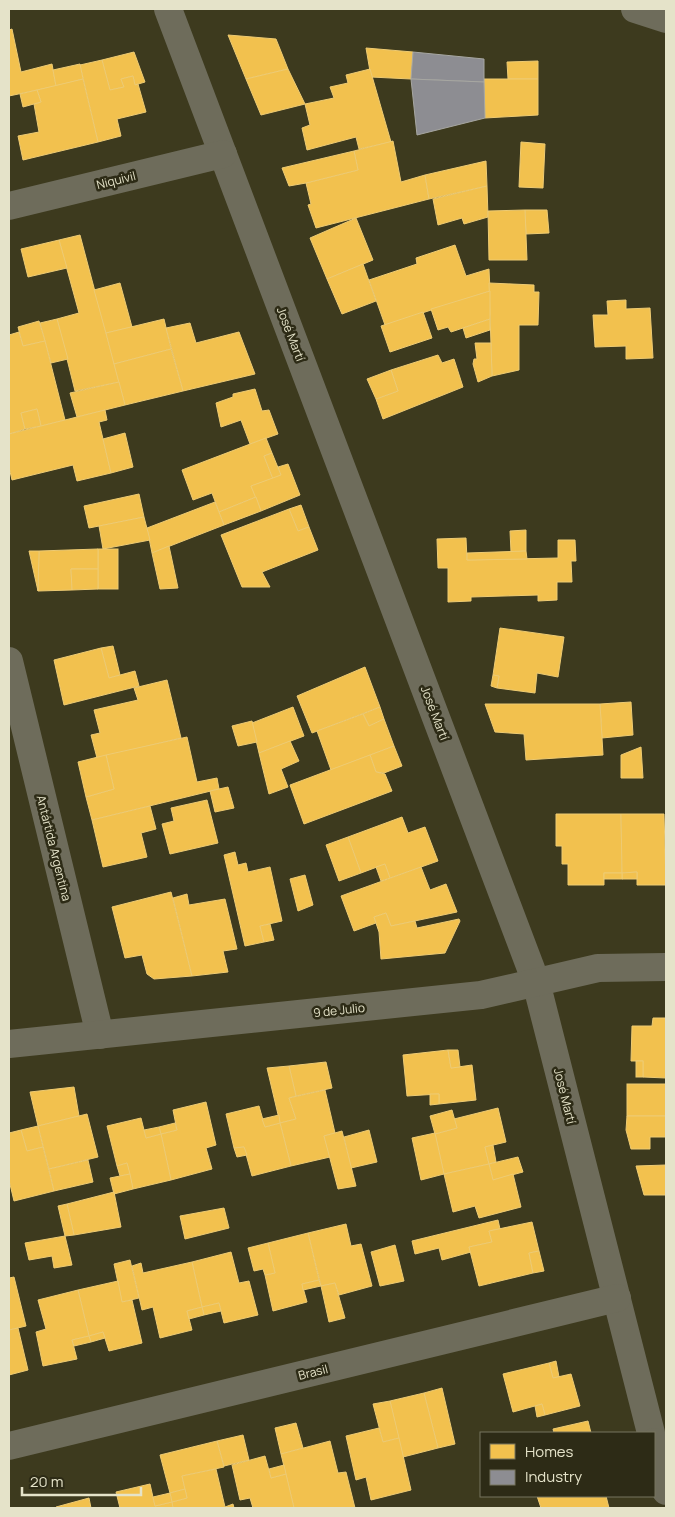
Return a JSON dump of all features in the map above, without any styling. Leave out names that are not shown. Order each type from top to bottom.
[{"type":"street","name":"José Martí","points":[[168,9],[536,982],[652,1432]]},
{"type":"street","points":[[635,9],[666,19]]},
{"type":"street","name":"Niquivil","points":[[9,206],[223,154]]},
{"type":"street","name":"Antártida Argentina","points":[[9,661],[100,1035]]},
{"type":"street","name":"9 de Julio","points":[[9,1044],[481,995],[598,968],[666,967]]},
{"type":"street","name":"Brasil","points":[[9,1446],[617,1298]]},
{"type":"street","points":[[655,1446],[666,1491]]},
{"type":"building: Homes","points":[[12,29],[21,72],[52,64],[56,86],[9,96],[9,30]]},
{"type":"building: Homes","points":[[228,35],[276,39],[288,69],[246,79]]},
{"type":"building: Homes","points":[[366,48],[413,52],[411,79],[371,77]]},
{"type":"building: Homes","points":[[134,52],[145,82],[135,85],[133,76],[121,79],[124,87],[110,90],[102,60]]},
{"type":"building: Homes","points":[[102,60],[110,90],[124,87],[121,79],[133,76],[135,85],[138,84],[146,112],[117,119],[121,136],[98,142],[80,65]]},
{"type":"building: Homes","points":[[538,61],[538,79],[508,79],[507,62]]},
{"type":"building: Homes","points":[[80,64],[83,79],[56,86],[53,70]]},
{"type":"building: Homes","points":[[288,69],[305,104],[261,115],[246,79]]},
{"type":"building: Homes","points":[[370,69],[391,142],[359,149],[356,137],[307,150],[302,128],[310,125],[305,104],[334,98],[330,87],[348,83],[346,75]]},
{"type":"building: Homes","points":[[83,79],[98,142],[23,160],[18,136],[39,132],[34,104],[41,102],[37,90]]},
{"type":"building: Homes","points":[[484,79],[538,79],[538,115],[485,118]]},
{"type":"building: Homes","points":[[37,90],[41,102],[23,107],[20,94]]},
{"type":"building: Homes","points":[[393,141],[401,182],[425,175],[429,199],[316,228],[308,205],[311,204],[306,183],[358,170],[354,151]]},
{"type":"building: Homes","points":[[521,142],[545,144],[543,188],[519,187]]},
{"type":"building: Homes","points":[[354,151],[358,170],[306,183],[289,186],[282,168]]},
{"type":"building: Homes","points":[[486,161],[487,186],[429,199],[425,175]]},
{"type":"building: Homes","points":[[487,186],[488,217],[464,224],[462,218],[438,225],[433,199]]},
{"type":"building: Homes","points":[[525,210],[547,210],[549,233],[526,234]]},
{"type":"building: Homes","points":[[525,210],[527,260],[489,260],[488,211]]},
{"type":"building: Homes","points":[[356,218],[373,260],[327,279],[310,238]]},
{"type":"building: Homes","points":[[80,235],[119,382],[75,391],[57,319],[79,313],[59,240]]},
{"type":"building: Homes","points":[[59,240],[67,268],[28,277],[21,249]]},
{"type":"building: Homes","points":[[455,245],[466,276],[489,269],[490,291],[385,325],[369,280],[417,264],[416,258]]},
{"type":"building: Homes","points":[[363,264],[376,301],[342,314],[327,279]]},
{"type":"building: Homes","points":[[120,283],[132,327],[106,333],[94,290]]},
{"type":"building: Homes","points":[[489,283],[534,285],[534,292],[539,292],[538,325],[519,325],[519,370],[492,376]]},
{"type":"building: Homes","points":[[490,291],[490,319],[451,332],[448,327],[438,330],[431,309]]},
{"type":"building: Homes","points":[[626,300],[626,309],[650,308],[653,358],[626,359],[626,346],[595,347],[593,315],[608,315],[607,301]]},
{"type":"building: Homes","points":[[423,312],[432,338],[390,352],[381,326]]},
{"type":"building: Homes","points":[[57,319],[68,359],[51,363],[40,323]]},
{"type":"building: Homes","points":[[164,319],[171,349],[114,364],[106,333]]},
{"type":"building: Homes","points":[[490,319],[490,330],[466,338],[463,328]]},
{"type":"building: Homes","points":[[39,321],[45,341],[23,346],[18,327]]},
{"type":"building: Homes","points":[[190,323],[196,343],[239,332],[255,374],[183,391],[166,328]]},
{"type":"building: Homes","points":[[19,332],[23,346],[45,341],[65,420],[41,426],[37,409],[21,413],[25,429],[9,434],[9,335]]},
{"type":"building: Homes","points":[[475,343],[491,343],[492,376],[478,382],[473,364],[474,359],[477,359]]},
{"type":"building: Homes","points":[[171,349],[183,391],[125,405],[114,364]]},
{"type":"building: Homes","points":[[438,355],[442,363],[454,359],[463,387],[383,419],[376,399],[398,391],[391,370]]},
{"type":"building: Homes","points":[[391,370],[398,391],[376,399],[367,379]]},
{"type":"building: Homes","points":[[119,382],[125,405],[77,417],[70,393]]},
{"type":"building: Homes","points":[[255,389],[262,411],[269,410],[278,434],[250,444],[241,420],[221,427],[216,403],[233,397],[233,394]]},
{"type":"building: Homes","points":[[37,409],[41,426],[25,429],[21,413]]},
{"type":"building: Homes","points":[[105,410],[107,420],[99,422],[111,473],[77,481],[73,465],[12,480],[9,467],[9,434]]},
{"type":"building: Homes","points":[[125,433],[133,467],[111,473],[103,439]]},
{"type":"building: Homes","points":[[266,438],[272,453],[264,456],[273,479],[251,486],[256,497],[219,512],[212,493],[193,500],[182,470]]},
{"type":"building: Homes","points":[[272,453],[281,475],[273,479],[264,456]]},
{"type":"building: Homes","points":[[288,464],[300,495],[261,511],[251,486],[281,475],[278,467]]},
{"type":"building: Homes","points":[[139,494],[144,517],[89,528],[84,506]]},
{"type":"building: Homes","points":[[256,497],[261,511],[224,525],[219,512]]},
{"type":"building: Homes","points":[[215,502],[224,525],[152,553],[147,528]]},
{"type":"building: Homes","points":[[301,505],[309,527],[298,531],[289,509]]},
{"type":"building: Homes","points":[[289,509],[298,531],[309,527],[318,550],[262,572],[270,587],[242,587],[221,535]]},
{"type":"building: Homes","points":[[144,517],[150,540],[103,549],[99,526]]},
{"type":"building: Homes","points":[[526,530],[526,551],[511,552],[510,531]]},
{"type":"building: Homes","points":[[466,538],[467,560],[558,558],[558,540],[575,540],[576,561],[571,561],[572,582],[557,582],[557,600],[538,601],[538,595],[471,597],[471,601],[448,602],[448,568],[438,568],[437,539]]},
{"type":"building: Homes","points":[[169,546],[178,588],[160,589],[152,553]]},
{"type":"building: Homes","points":[[98,549],[118,549],[118,589],[98,589]]},
{"type":"building: Homes","points":[[98,549],[98,569],[71,569],[72,590],[38,591],[39,551]]},
{"type":"building: Homes","points":[[29,551],[39,551],[38,591]]},
{"type":"building: Homes","points":[[526,551],[527,559],[467,560],[467,553]]},
{"type":"building: Homes","points":[[71,569],[98,569],[98,589],[72,590]]},
{"type":"building: Homes","points":[[500,628],[564,637],[558,677],[537,673],[535,693],[497,688],[499,676],[493,675]]},
{"type":"building: Homes","points":[[113,646],[120,675],[109,678],[101,648]]},
{"type":"building: Homes","points":[[101,648],[109,678],[135,671],[139,686],[64,705],[54,660]]},
{"type":"building: Homes","points":[[365,667],[380,707],[312,733],[297,696]]},
{"type":"building: Homes","points":[[493,675],[499,676],[497,688],[491,686]]},
{"type":"building: Homes","points":[[167,680],[181,738],[97,758],[91,735],[100,733],[94,710],[138,700],[134,688]]},
{"type":"building: Homes","points":[[631,702],[633,735],[602,738],[600,704]]},
{"type":"building: Homes","points":[[485,704],[600,704],[603,755],[526,760],[524,734],[495,732]]},
{"type":"building: Homes","points":[[293,707],[304,736],[259,753],[252,723]]},
{"type":"building: Homes","points":[[380,707],[384,719],[369,726],[363,714]]},
{"type":"building: Homes","points":[[363,714],[369,726],[384,719],[394,746],[331,770],[317,731]]},
{"type":"building: Homes","points":[[252,721],[257,742],[238,746],[232,726]]},
{"type":"building: Homes","points":[[187,737],[197,782],[217,778],[219,789],[92,820],[86,797],[114,789],[106,755]]},
{"type":"building: Homes","points":[[290,741],[299,761],[281,769],[288,787],[269,794],[259,753]]},
{"type":"building: Homes","points":[[394,746],[402,766],[384,773],[376,772],[370,755]]},
{"type":"building: Homes","points":[[641,747],[643,778],[621,778],[621,755]]},
{"type":"building: Homes","points":[[106,755],[114,789],[86,797],[78,762]]},
{"type":"building: Homes","points":[[370,755],[376,772],[385,774],[392,791],[304,824],[290,785]]},
{"type":"building: Homes","points":[[228,787],[234,808],[215,812],[210,791]]},
{"type":"building: Homes","points":[[207,800],[218,843],[170,854],[162,824],[174,821],[171,808]]},
{"type":"building: Homes","points":[[150,806],[156,829],[141,833],[147,857],[103,867],[92,820]]},
{"type":"building: Homes","points":[[556,814],[621,814],[622,873],[604,873],[604,885],[568,885],[568,864],[562,864],[562,846],[556,846]]},
{"type":"building: Homes","points":[[621,814],[664,814],[666,885],[637,885],[637,872],[622,873]]},
{"type":"building: Homes","points":[[402,817],[408,833],[425,827],[438,861],[390,878],[385,864],[361,873],[348,837]]},
{"type":"building: Homes","points":[[348,837],[361,873],[339,881],[326,845]]},
{"type":"building: Homes","points":[[235,852],[238,865],[246,863],[248,872],[270,867],[282,921],[260,926],[264,942],[245,946],[224,855]]},
{"type":"building: Homes","points":[[385,864],[390,878],[381,881],[376,867]]},
{"type":"building: Homes","points":[[421,867],[430,890],[446,884],[457,912],[391,926],[386,913],[374,917],[376,923],[354,931],[341,896]]},
{"type":"building: Homes","points":[[637,872],[637,879],[622,879],[622,873]]},
{"type":"building: Homes","points":[[604,873],[622,873],[622,879],[604,879]]},
{"type":"building: Homes","points":[[305,875],[313,905],[298,911],[290,879]]},
{"type":"building: Homes","points":[[171,892],[192,976],[154,979],[147,974],[142,955],[125,958],[112,907]]},
{"type":"building: Homes","points":[[187,894],[189,905],[225,899],[237,949],[223,951],[228,972],[192,976],[173,898]]},
{"type":"building: Homes","points":[[386,913],[391,926],[415,921],[417,928],[459,919],[460,921],[445,953],[381,959],[379,932],[374,917]]},
{"type":"building: Homes","points":[[270,924],[274,940],[264,942],[260,926]]},
{"type":"building: Homes","points":[[653,1018],[666,1018],[666,1078],[643,1077],[643,1061],[631,1061],[632,1026],[652,1026]]},
{"type":"building: Homes","points":[[448,1050],[451,1068],[472,1065],[476,1100],[439,1104],[439,1094],[407,1096],[403,1055]]},
{"type":"building: Homes","points":[[448,1050],[458,1050],[460,1067],[451,1068]]},
{"type":"building: Homes","points":[[636,1061],[643,1061],[643,1077],[636,1077]]},
{"type":"building: Homes","points":[[326,1062],[332,1088],[296,1096],[289,1066]]},
{"type":"building: Homes","points":[[289,1066],[296,1096],[289,1098],[296,1119],[280,1123],[267,1068]]},
{"type":"building: Homes","points":[[627,1084],[666,1084],[666,1116],[627,1116]]},
{"type":"building: Homes","points":[[74,1087],[79,1116],[38,1126],[30,1092]]},
{"type":"building: Homes","points":[[325,1090],[335,1133],[324,1136],[330,1157],[291,1166],[280,1123],[296,1119],[289,1098]]},
{"type":"building: Homes","points":[[430,1094],[439,1094],[439,1104],[430,1105]]},
{"type":"building: Homes","points":[[206,1102],[216,1145],[206,1148],[212,1169],[171,1180],[161,1134],[177,1130],[173,1110]]},
{"type":"building: Homes","points":[[259,1106],[265,1127],[280,1123],[291,1166],[252,1176],[244,1147],[234,1148],[226,1114]]},
{"type":"building: Homes","points":[[498,1108],[506,1142],[485,1147],[489,1164],[444,1174],[435,1134],[457,1128],[454,1119]]},
{"type":"building: Homes","points":[[452,1110],[457,1128],[435,1134],[430,1116]]},
{"type":"building: Homes","points":[[87,1114],[98,1157],[49,1169],[38,1126]]},
{"type":"building: Homes","points":[[279,1115],[280,1123],[265,1127],[262,1119]]},
{"type":"building: Homes","points":[[627,1116],[666,1116],[666,1137],[650,1137],[650,1149],[631,1149],[626,1130]]},
{"type":"building: Homes","points":[[141,1118],[146,1138],[161,1134],[171,1180],[133,1189],[127,1163],[117,1166],[107,1126]]},
{"type":"building: Homes","points":[[175,1123],[177,1130],[161,1134],[159,1127]]},
{"type":"building: Homes","points":[[38,1126],[43,1147],[27,1151],[21,1130]]},
{"type":"building: Homes","points":[[159,1127],[161,1134],[146,1138],[144,1130]]},
{"type":"building: Homes","points":[[21,1130],[27,1151],[43,1147],[54,1191],[14,1201],[9,1180],[9,1133]]},
{"type":"building: Homes","points":[[369,1130],[377,1162],[351,1168],[344,1137]]},
{"type":"building: Homes","points":[[342,1131],[356,1186],[338,1189],[324,1136]]},
{"type":"building: Homes","points":[[435,1133],[444,1174],[421,1180],[412,1138]]},
{"type":"building: Homes","points":[[493,1145],[496,1162],[489,1164],[485,1147]]},
{"type":"building: Homes","points":[[244,1147],[247,1155],[237,1157],[234,1148]]},
{"type":"building: Homes","points":[[518,1157],[523,1172],[493,1180],[489,1164]]},
{"type":"building: Homes","points":[[88,1160],[93,1182],[54,1191],[49,1169]]},
{"type":"building: Homes","points":[[127,1163],[130,1174],[120,1176],[117,1166]]},
{"type":"building: Homes","points":[[489,1164],[493,1180],[513,1174],[521,1207],[479,1218],[475,1206],[453,1212],[444,1174]]},
{"type":"building: Homes","points":[[666,1165],[666,1195],[644,1195],[636,1166]]},
{"type":"building: Homes","points":[[130,1174],[133,1189],[114,1194],[110,1178]]},
{"type":"building: Homes","points":[[114,1192],[121,1227],[74,1235],[67,1204]]},
{"type":"building: Homes","points":[[67,1204],[74,1235],[65,1236],[58,1206]]},
{"type":"building: Homes","points":[[224,1208],[229,1228],[185,1239],[180,1216]]},
{"type":"building: Homes","points":[[498,1220],[500,1229],[489,1231],[492,1242],[469,1247],[471,1252],[442,1260],[439,1248],[415,1254],[412,1241]]},
{"type":"building: Homes","points":[[532,1222],[539,1251],[529,1253],[533,1273],[479,1286],[469,1247],[492,1242],[489,1231]]},
{"type":"building: Homes","points":[[346,1224],[351,1246],[361,1244],[372,1286],[339,1295],[335,1283],[321,1286],[308,1233]]},
{"type":"building: Homes","points":[[308,1233],[319,1280],[302,1284],[307,1302],[273,1311],[265,1275],[275,1273],[268,1243]]},
{"type":"building: Homes","points":[[65,1236],[72,1265],[54,1268],[52,1256],[29,1260],[25,1243]]},
{"type":"building: Homes","points":[[268,1243],[275,1273],[265,1275],[263,1269],[254,1271],[248,1248]]},
{"type":"building: Homes","points":[[395,1245],[404,1281],[380,1286],[371,1252]]},
{"type":"building: Homes","points":[[539,1251],[544,1271],[533,1273],[529,1253]]},
{"type":"building: Homes","points":[[231,1252],[239,1283],[249,1281],[258,1315],[224,1323],[219,1303],[202,1307],[192,1262]]},
{"type":"building: Homes","points":[[130,1260],[139,1298],[122,1302],[114,1264]]},
{"type":"building: Homes","points":[[192,1262],[202,1307],[187,1311],[192,1330],[160,1338],[153,1307],[142,1310],[132,1266],[141,1263],[143,1273]]},
{"type":"building: Homes","points":[[14,1277],[26,1326],[9,1330],[9,1278]]},
{"type":"building: Homes","points":[[319,1280],[321,1286],[303,1290],[302,1284]]},
{"type":"building: Homes","points":[[118,1281],[122,1302],[132,1300],[142,1343],[109,1351],[103,1332],[89,1336],[78,1290]]},
{"type":"building: Homes","points":[[335,1283],[345,1318],[329,1322],[321,1286]]},
{"type":"building: Homes","points":[[78,1290],[89,1336],[72,1340],[77,1359],[43,1366],[36,1332],[46,1329],[38,1300]]},
{"type":"building: Homes","points":[[219,1303],[221,1311],[204,1315],[202,1307]]},
{"type":"building: Homes","points":[[202,1307],[204,1315],[189,1319],[187,1311]]},
{"type":"building: Homes","points":[[18,1328],[28,1370],[9,1375],[9,1330]]},
{"type":"building: Homes","points":[[103,1332],[105,1338],[91,1342],[89,1336]]},
{"type":"building: Homes","points":[[89,1336],[91,1342],[74,1346],[72,1340]]},
{"type":"building: Homes","points":[[556,1361],[559,1377],[553,1378],[549,1363]]},
{"type":"building: Homes","points":[[549,1363],[553,1378],[571,1374],[580,1406],[545,1415],[542,1404],[513,1412],[503,1374]]},
{"type":"building: Homes","points":[[442,1388],[455,1444],[438,1448],[424,1393]]},
{"type":"building: Homes","points":[[424,1393],[438,1448],[403,1457],[390,1401]]},
{"type":"building: Homes","points":[[390,1401],[399,1438],[383,1442],[373,1404]]},
{"type":"building: Homes","points":[[542,1404],[545,1415],[537,1417],[535,1406]]},
{"type":"building: Homes","points":[[588,1421],[591,1432],[554,1432],[553,1429]]},
{"type":"building: Homes","points":[[296,1423],[303,1448],[281,1454],[275,1428]]},
{"type":"building: Homes","points":[[379,1428],[383,1442],[399,1438],[411,1490],[371,1500],[366,1477],[356,1480],[346,1436]]},
{"type":"building: Homes","points":[[243,1435],[249,1460],[224,1466],[217,1441]]},
{"type":"building: Homes","points":[[217,1441],[224,1467],[182,1476],[185,1489],[170,1493],[160,1455]]},
{"type":"building: Homes","points":[[330,1441],[338,1473],[346,1472],[355,1508],[294,1508],[281,1454]]},
{"type":"building: Homes","points":[[265,1456],[271,1478],[286,1474],[294,1508],[253,1508],[250,1498],[240,1500],[232,1465]]},
{"type":"building: Homes","points":[[284,1465],[286,1474],[271,1478],[269,1469]]},
{"type":"building: Homes","points":[[216,1469],[225,1507],[233,1504],[234,1508],[173,1508],[172,1502],[187,1498],[182,1476]]},
{"type":"building: Homes","points":[[150,1484],[155,1506],[172,1502],[173,1508],[120,1508],[116,1492]]},
{"type":"building: Homes","points":[[185,1489],[187,1498],[172,1502],[170,1493]]},
{"type":"building: Homes","points":[[170,1493],[172,1502],[155,1506],[153,1497]]},
{"type":"building: Homes","points":[[537,1497],[606,1497],[609,1508],[541,1508]]},
{"type":"building: Homes","points":[[89,1498],[91,1508],[56,1508],[56,1507]]},
{"type":"building: Industry","points":[[413,52],[484,59],[484,82],[411,79]]},
{"type":"building: Industry","points":[[411,79],[484,82],[485,118],[417,135]]}]
